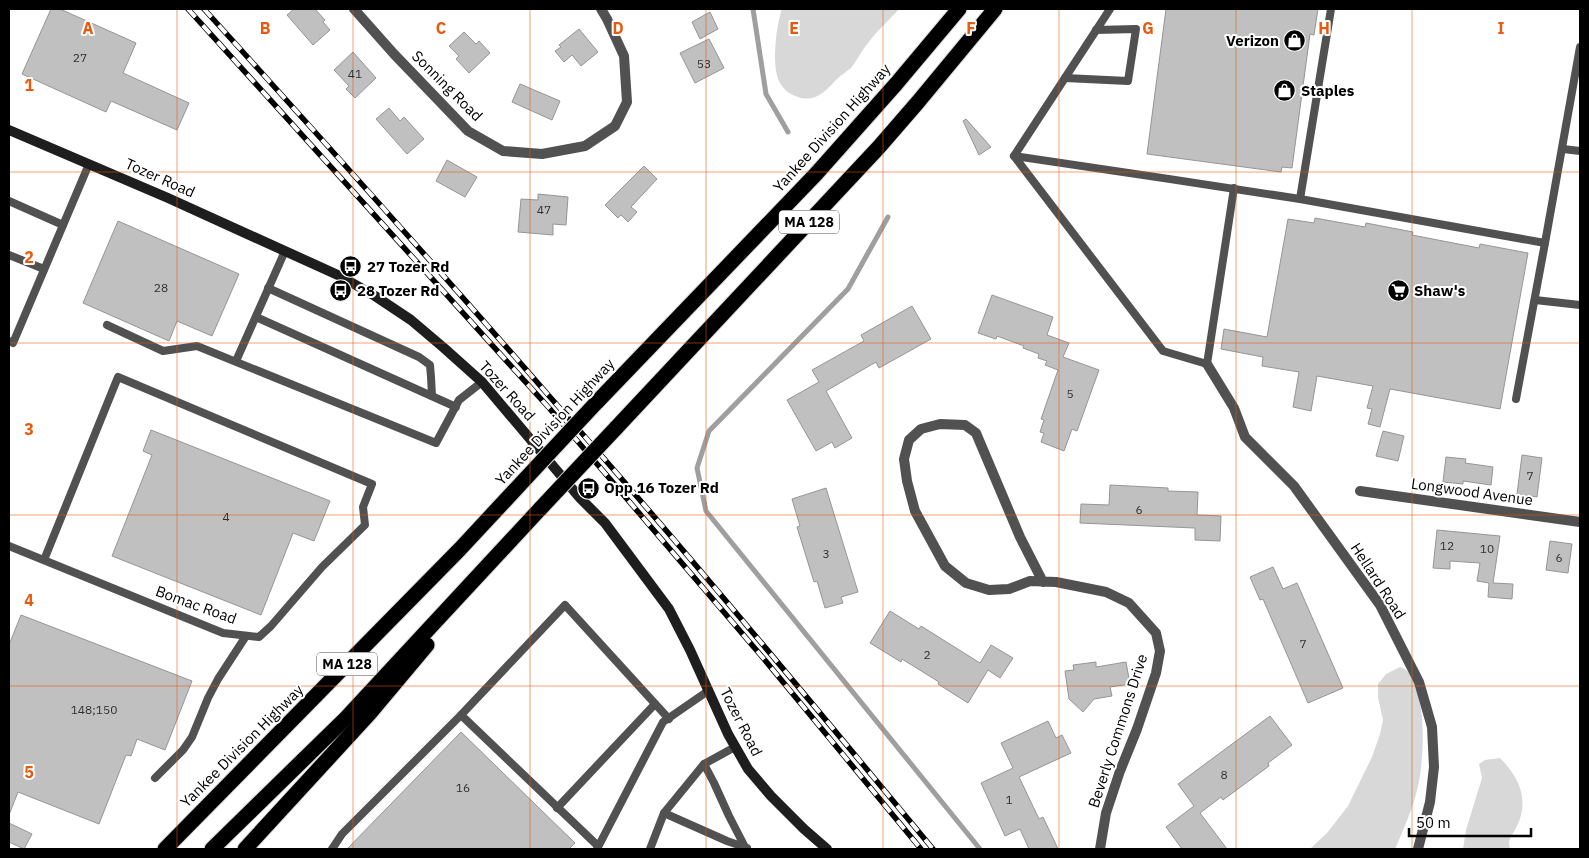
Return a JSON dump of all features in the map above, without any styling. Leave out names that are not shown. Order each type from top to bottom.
[{"type":"highway","name":"Yankee Division Highway","points":[[165,849],[453,556],[596,403],[816,174],[890,91],[959,9]]},
{"type":"highway","name":"MA 128","points":[[212,849],[346,718],[879,147],[995,9]]},
{"type":"highway","points":[[245,849],[370,712],[540,509]]},
{"type":"main road","name":"Tozer Road","points":[[9,130],[168,198],[340,276],[411,320],[482,382],[580,498],[605,522],[670,609],[728,734],[748,769],[771,796],[827,849]]},
{"type":"street","name":"Sonning Road","points":[[354,9],[468,132],[503,151],[542,154],[585,146],[614,126],[627,102],[624,56],[601,9]]},
{"type":"street","name":"Hellard Road","points":[[1207,364],[1234,408],[1246,437],[1294,486],[1380,605],[1420,682],[1432,727],[1434,767],[1430,802],[1418,849]]},
{"type":"street","name":"Beverly Commons Drive","points":[[1043,582],[1020,537],[976,433],[965,425],[940,424],[921,429],[909,440],[904,460],[907,481],[915,511],[946,566],[966,583],[989,590],[1009,589],[1030,581],[1043,582],[1056,582],[1106,592],[1129,603],[1156,633],[1160,651],[1156,673],[1106,814],[1100,849]]},
{"type":"street","name":"Longwood Avenue","points":[[1360,491],[1580,522]]},
{"type":"lane","points":[[1014,156],[1110,9]]},
{"type":"lane","points":[[1300,199],[1331,9]]},
{"type":"lane","points":[[1064,78],[1128,81],[1136,29],[1096,30]]},
{"type":"lane","points":[[1516,399],[1563,149],[1580,47]]},
{"type":"lane","points":[[1563,149],[1580,151]]},
{"type":"lane","points":[[1014,156],[1163,351],[1207,364],[1234,188]]},
{"type":"lane","points":[[1014,156],[1234,188],[1545,243]]},
{"type":"lane","points":[[9,341],[13,343],[89,164]]},
{"type":"lane","points":[[9,201],[63,225]]},
{"type":"lane","points":[[236,361],[285,251]]},
{"type":"lane","points":[[9,255],[44,269]]},
{"type":"lane","points":[[268,288],[419,357],[430,365],[432,396]]},
{"type":"lane","points":[[1535,300],[1580,305]]},
{"type":"lane","points":[[256,317],[456,407]]},
{"type":"lane","points":[[107,325],[163,351],[197,346],[436,443],[459,400],[482,382]]},
{"type":"lane","name":"Bomac Road","points":[[9,546],[223,633],[259,636],[271,626],[322,567],[365,525],[362,507],[372,484],[118,377],[44,560]]},
{"type":"lane","points":[[332,849],[342,834],[461,715],[566,605],[669,719]]},
{"type":"lane","points":[[155,778],[183,750],[192,737],[208,698],[246,636]]},
{"type":"lane","points":[[461,715],[597,848],[663,722],[708,691]]},
{"type":"lane","points":[[557,808],[655,704]]},
{"type":"lane","points":[[650,849],[664,813],[704,764],[735,747]]},
{"type":"lane","points":[[704,764],[746,849]]},
{"type":"lane","points":[[664,813],[746,849]]},
{"type":"lane","points":[[723,849],[727,841]]},
{"type":"shaded area","points":[[782,9],[899,9],[872,39],[851,68],[820,95],[804,98],[793,95],[786,90],[777,76],[775,46]]},
{"type":"shaded area","points":[[1400,667],[1408,672],[1415,684],[1421,709],[1423,737],[1420,776],[1416,795],[1395,849],[1310,849],[1327,833],[1348,806],[1372,757],[1380,734],[1383,720],[1378,697],[1378,684],[1386,674]]},
{"type":"shaded area","points":[[1500,758],[1518,782],[1522,799],[1520,818],[1510,840],[1510,849],[1463,849],[1466,830],[1482,778],[1479,764],[1485,760]]},
{"type":"building","points":[[51,9],[60,9],[136,43],[123,73],[189,103],[177,130],[111,101],[106,112],[22,74]]},
{"type":"building","points":[[294,9],[315,9],[325,20],[323,22],[330,30],[313,45],[287,15]]},
{"type":"building","points":[[1166,9],[1318,9],[1314,35],[1310,34],[1292,168],[1282,167],[1281,172],[1147,154]]},
{"type":"building","points":[[710,12],[718,29],[700,39],[692,22]]},
{"type":"building","points":[[579,29],[598,52],[581,66],[572,55],[564,62],[555,51],[561,47],[559,45]]},
{"type":"building","points":[[464,32],[476,44],[479,41],[490,53],[469,73],[456,59],[459,56],[449,46]]},
{"type":"building","points":[[709,39],[724,68],[695,83],[680,53]]},
{"type":"building","points":[[353,52],[376,78],[355,98],[346,89],[349,86],[334,70]]},
{"type":"building","points":[[520,84],[560,101],[552,120],[512,102]]},
{"type":"building","points":[[389,108],[400,121],[404,117],[424,139],[407,154],[376,119]]},
{"type":"building","points":[[966,119],[991,147],[979,155],[963,121]]},
{"type":"building","points":[[447,160],[477,177],[465,197],[436,181]]},
{"type":"building","points":[[644,166],[657,179],[631,207],[637,212],[628,222],[621,215],[618,218],[605,205]]},
{"type":"building","points":[[538,194],[568,197],[566,225],[553,224],[553,235],[518,232],[521,199],[538,200]]},
{"type":"building","name":"Shaw's","points":[[1315,218],[1365,227],[1366,223],[1413,232],[1412,235],[1479,248],[1480,244],[1528,253],[1500,409],[1390,389],[1380,427],[1368,424],[1372,409],[1367,408],[1373,386],[1317,376],[1311,411],[1293,407],[1299,372],[1262,366],[1263,357],[1221,349],[1224,329],[1267,337],[1288,219],[1314,223]]},
{"type":"building","points":[[118,221],[239,274],[212,336],[177,321],[169,341],[83,303]]},
{"type":"building","points":[[992,295],[1053,317],[1047,335],[1069,343],[1063,357],[1099,370],[1077,431],[1072,429],[1064,451],[1041,442],[1044,433],[1040,432],[1044,420],[1041,419],[1058,370],[1045,365],[1047,361],[1038,358],[1039,354],[1023,348],[1024,346],[997,336],[996,339],[978,333]]},
{"type":"building","points":[[912,306],[931,339],[879,368],[876,362],[826,391],[852,438],[835,448],[832,442],[816,451],[787,400],[819,382],[812,370],[864,341],[861,335]]},
{"type":"building","points":[[151,430],[330,501],[314,541],[293,533],[261,615],[112,556],[152,455],[143,451]]},
{"type":"building","points":[[1383,431],[1404,436],[1398,461],[1376,456]]},
{"type":"building","points":[[1522,455],[1542,458],[1537,497],[1517,494]]},
{"type":"building","points":[[1446,457],[1466,459],[1465,463],[1493,467],[1491,485],[1463,481],[1463,484],[1443,482]]},
{"type":"building","points":[[1110,485],[1168,488],[1168,491],[1198,492],[1197,515],[1221,516],[1220,541],[1195,540],[1195,528],[1080,523],[1081,504],[1109,505]]},
{"type":"building","points":[[826,488],[858,592],[841,597],[843,603],[825,608],[817,581],[814,582],[797,527],[800,526],[792,499]]},
{"type":"building","points":[[1437,530],[1500,536],[1493,583],[1513,584],[1512,599],[1488,597],[1489,583],[1477,581],[1480,563],[1450,561],[1450,569],[1433,568]]},
{"type":"building","points":[[1550,541],[1572,544],[1568,573],[1546,570]]},
{"type":"building","points":[[1273,567],[1283,589],[1297,583],[1343,688],[1308,703],[1263,599],[1260,600],[1250,577]]},
{"type":"building","points":[[890,611],[919,629],[921,626],[980,663],[991,645],[1013,658],[1000,678],[988,670],[968,703],[902,659],[901,662],[870,643]]},
{"type":"building","points":[[21,615],[192,681],[165,750],[137,739],[131,756],[126,755],[99,824],[18,792],[9,815],[9,645]]},
{"type":"building","points":[[1096,662],[1096,667],[1126,662],[1130,684],[1110,687],[1112,696],[1094,699],[1083,712],[1069,699],[1065,671],[1074,670],[1073,665]]},
{"type":"building","points":[[1270,716],[1292,745],[1268,763],[1269,766],[1223,800],[1221,797],[1200,813],[1227,849],[1182,849],[1166,827],[1194,806],[1178,784]]},
{"type":"building","points":[[1048,721],[1056,738],[1062,735],[1071,753],[1019,777],[1039,819],[1043,817],[1058,849],[1029,849],[1020,829],[1005,836],[981,783],[1013,768],[1001,743]]},
{"type":"building","points":[[461,732],[575,843],[569,849],[347,849]]},
{"type":"building","points":[[9,823],[32,834],[24,849],[9,842]]},
{"type":"waterway","points":[[753,9],[766,94],[788,132]]},
{"type":"waterway","points":[[888,217],[848,289],[709,431],[697,468],[706,511],[980,849]]},
{"type":"railway","points":[[188,9],[550,409],[764,659],[921,849]]},
{"type":"railway","points":[[204,9],[421,250],[599,453],[933,849]]},
{"type":"place","name":"Verizon","points":[[1295,41]]},
{"type":"place","name":"Staples","points":[[1285,91]]},
{"type":"place","name":"27 Tozer Rd","points":[[351,267]]},
{"type":"place","name":"28 Tozer Rd","points":[[341,291]]},
{"type":"place","name":"Shaw's","points":[[1398,291]]},
{"type":"place","name":"Opp 16 Tozer Rd","points":[[588,488]]}]
